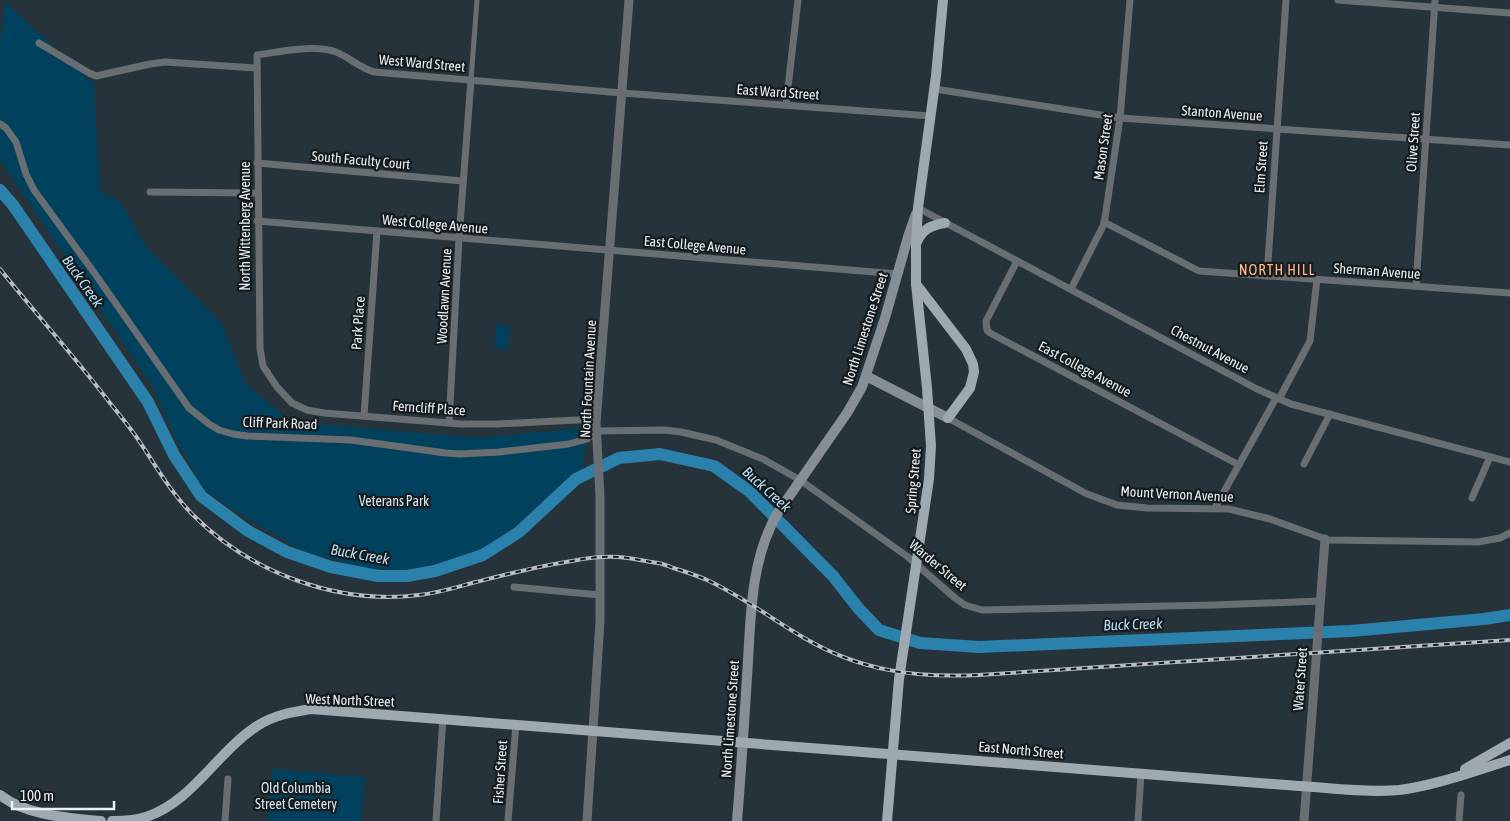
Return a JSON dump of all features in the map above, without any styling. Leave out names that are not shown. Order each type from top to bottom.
[{"type":"main road","name":"North Limestone Street","points":[[737,821],[752,596],[763,545],[768,530],[788,497],[846,414],[862,387],[866,376],[918,208],[935,90],[944,0]]},
{"type":"main road","name":"Spring Street","points":[[887,821],[899,679],[929,479],[931,446],[916,284],[918,208]]},
{"type":"main road","points":[[916,246],[920,235],[926,229],[945,223]]},
{"type":"main road","points":[[916,284],[966,349],[973,364],[974,372],[970,388],[948,418]]},
{"type":"main road","name":"Mount Vernon Avenue","points":[[866,376],[948,418]]},
{"type":"main road","name":"West North Street","points":[[112,821],[146,818],[179,800],[230,748],[258,726],[279,715],[311,709],[593,730]]},
{"type":"main road","name":"East North Street","points":[[593,730],[1307,787],[1382,791],[1416,787],[1446,780]]},
{"type":"main road","points":[[1446,780],[1510,743]]},
{"type":"main road","points":[[1446,780],[1510,760]]},
{"type":"main road","points":[[0,795],[38,813],[75,820],[101,821]]},
{"type":"street","points":[[471,80],[477,0]]},
{"type":"street","name":"North Fountain Avenue","points":[[587,821],[600,623],[600,496],[597,419],[629,0]]},
{"type":"street","points":[[786,105],[798,0]]},
{"type":"street","name":"Mason Street","points":[[1071,289],[1104,222],[1120,118],[1130,0]]},
{"type":"street","name":"Elm Street","points":[[1267,276],[1286,0]]},
{"type":"street","points":[[1338,0],[1435,4],[1510,13]]},
{"type":"street","name":"Olive Street","points":[[1416,286],[1435,4]]},
{"type":"street","points":[[39,43],[96,76],[165,62],[257,68]]},
{"type":"street","name":"West Ward Street","points":[[257,68],[257,55],[296,50],[326,49],[344,56],[366,70],[374,72],[622,93]]},
{"type":"street","name":"North Wittenberg Avenue","points":[[257,68],[260,348],[263,366],[272,381]]},
{"type":"street","name":"Woodlawn Avenue","points":[[450,423],[463,181],[471,80]]},
{"type":"street","name":"Stanton Avenue","points":[[935,90],[1120,118],[1510,145]]},
{"type":"street","name":"East Ward Street","points":[[622,93],[931,116]]},
{"type":"street","name":"Cliff Park Road","points":[[0,124],[6,128],[16,142],[26,174],[34,190],[189,408],[219,430],[247,436],[351,440],[460,454],[569,444],[587,439],[597,431]]},
{"type":"street","name":"South Faculty Court","points":[[257,163],[463,181]]},
{"type":"street","points":[[150,192],[257,193]]},
{"type":"street","name":"Chestnut Avenue","points":[[918,208],[1258,389],[1291,404],[1510,462]]},
{"type":"street","name":"West College Avenue","points":[[258,221],[610,250]]},
{"type":"street","name":"Sherman Avenue","points":[[1104,222],[1198,271],[1510,293]]},
{"type":"street","name":"Park Place","points":[[364,416],[377,232]]},
{"type":"street","name":"East College Avenue","points":[[610,250],[898,274]]},
{"type":"street","name":"East College Avenue","points":[[1017,261],[986,321],[987,330],[990,333],[1239,465]]},
{"type":"street","points":[[1216,508],[1310,341],[1317,279]]},
{"type":"street","name":"Ferncliff Place","points":[[272,381],[287,398],[300,407],[324,413],[468,424],[597,419]]},
{"type":"street","points":[[1304,464],[1330,414]]},
{"type":"street","name":"Mount Vernon Avenue","points":[[948,418],[1087,494],[1110,503],[1128,507],[1216,508],[1248,513],[1325,539],[1489,541],[1510,533]]},
{"type":"street","name":"Warder Street","points":[[597,431],[664,430],[701,436],[763,459],[800,480],[908,557],[965,605],[982,610],[1214,605],[1320,606]]},
{"type":"street","points":[[1472,498],[1490,456]]},
{"type":"street","name":"Water Street","points":[[1304,821],[1325,539]]},
{"type":"street","points":[[514,587],[600,595]]},
{"type":"street","points":[[436,821],[443,718]]},
{"type":"street","name":"Fisher Street","points":[[508,821],[516,724]]},
{"type":"street","points":[[1138,821],[1141,774]]},
{"type":"street","points":[[225,821],[228,779]]},
{"type":"street","points":[[1459,821],[1461,795]]},
{"type":"green space","name":"Veterans Park","points":[[5,2],[94,84],[100,191],[121,202],[146,246],[222,324],[246,384],[292,422],[480,438],[588,427],[582,470],[565,481],[515,527],[483,550],[428,567],[401,571],[366,568],[303,551],[248,519],[203,489],[175,437],[153,387],[0,160],[0,45]]},
{"type":"green space","points":[[496,325],[510,326],[508,349],[494,349]]},
{"type":"green space","name":"Old Columbia Street Cemetery","points":[[272,769],[365,777],[361,821],[268,821]]},
{"type":"waterway","name":"Buck Creek","points":[[0,190],[13,205],[148,402],[174,455],[201,496],[248,531],[287,552],[331,567],[378,576],[407,576],[435,571],[483,555],[519,532],[576,479],[619,458],[660,454],[714,466],[749,491],[833,576],[859,609],[879,630],[920,643],[979,647],[1351,631],[1510,615]]},
{"type":"railway","points":[[0,269],[123,419],[169,486],[193,515],[216,536],[268,568],[297,580],[327,589],[357,595],[388,597],[419,595],[560,563],[600,557],[628,558],[663,564],[707,580],[720,586],[806,639],[847,659],[889,670],[956,676],[1510,640]]},
{"type":"district","name":"NORTH HILL","points":[[1277,269]]}]
